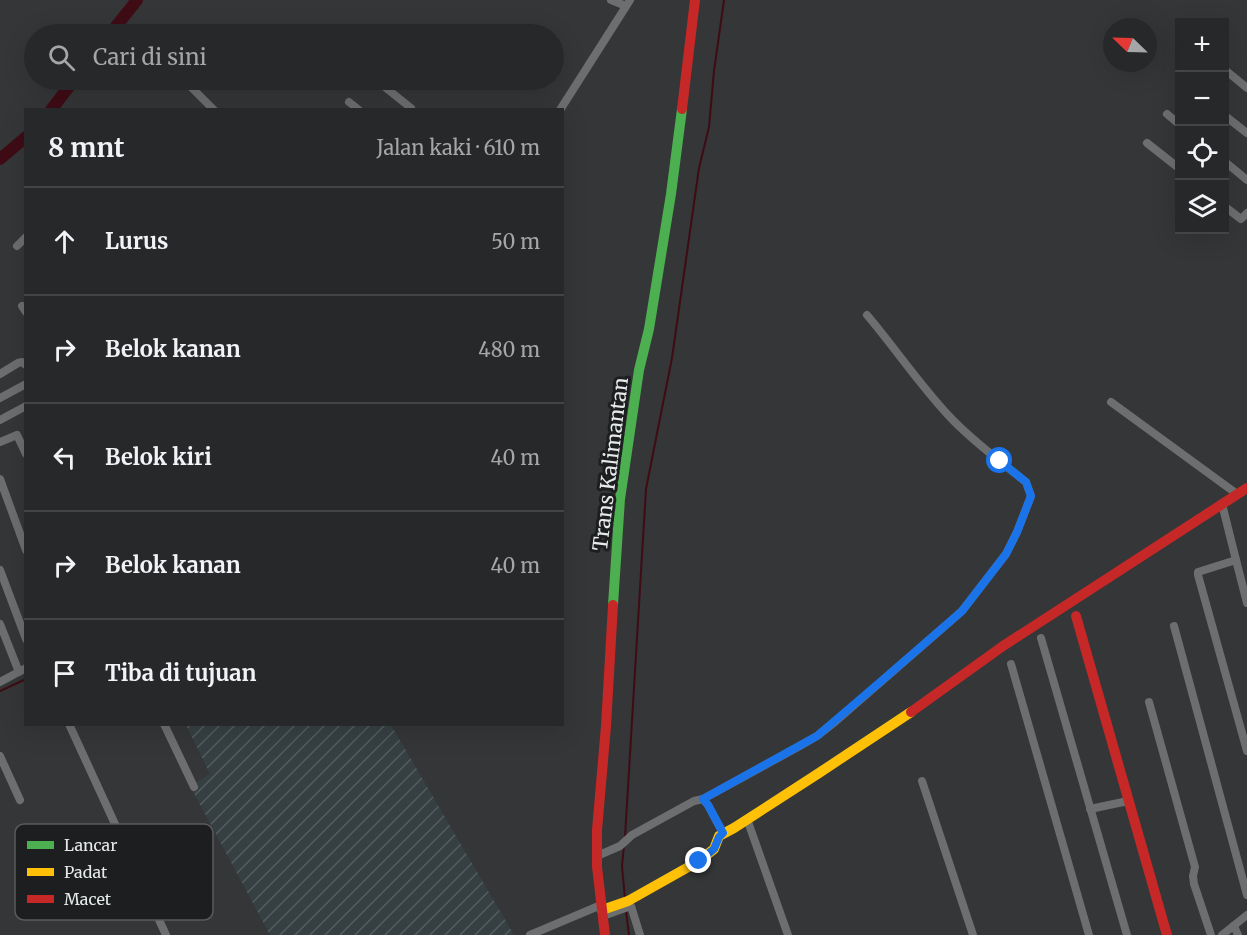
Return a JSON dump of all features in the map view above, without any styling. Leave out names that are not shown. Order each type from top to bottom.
[{"type":"main road","name":"Trans Kalimantan","points":[[604,935],[597,830],[620,499],[639,370],[649,329],[671,194],[695,0]]},
{"type":"main road","points":[[602,911],[626,905],[699,861],[714,849],[723,833],[819,773],[1003,646],[1247,488]]},
{"type":"main road","points":[[1076,616],[1167,935]]},
{"type":"street","points":[[561,108],[628,3],[611,0]]},
{"type":"street","points":[[1228,72],[1247,87]]},
{"type":"street","points":[[194,90],[212,108]]},
{"type":"street","points":[[388,90],[411,108]]},
{"type":"street","points":[[349,102],[356,108]]},
{"type":"street","points":[[1167,114],[1175,121]]},
{"type":"street","points":[[1229,119],[1247,133]]},
{"type":"street","points":[[1147,143],[1175,166]]},
{"type":"street","points":[[1229,165],[1247,180]]},
{"type":"street","points":[[1229,210],[1241,219],[1247,213]]},
{"type":"street","points":[[17,246],[24,239]]},
{"type":"street","points":[[597,856],[620,846],[632,835],[817,736],[962,611],[1006,554],[1031,496],[1026,482],[950,417],[867,315]]},
{"type":"street","points":[[0,374],[18,363],[24,364]]},
{"type":"street","points":[[0,398],[24,385]]},
{"type":"street","points":[[1111,402],[1237,494]]},
{"type":"street","points":[[0,420],[24,407]]},
{"type":"street","points":[[0,442],[17,435],[24,450]]},
{"type":"street","points":[[0,479],[24,545]]},
{"type":"street","points":[[1222,504],[1247,603]]},
{"type":"street","points":[[1236,560],[1201,570],[1198,574],[1245,736],[1247,751]]},
{"type":"street","points":[[0,570],[24,634]]},
{"type":"street","points":[[0,624],[22,670],[0,682]]},
{"type":"street","points":[[1174,626],[1247,895]]},
{"type":"street","points":[[1041,638],[1127,935]]},
{"type":"street","points":[[1011,664],[1089,935]]},
{"type":"street","points":[[1149,702],[1195,867],[1194,884],[1211,935]]},
{"type":"street","points":[[70,726],[115,824]]},
{"type":"street","points":[[165,726],[194,787]]},
{"type":"street","points":[[0,756],[20,800]]},
{"type":"street","points":[[922,781],[973,935]]},
{"type":"street","points":[[703,799],[723,833]]},
{"type":"street","points":[[1090,809],[1128,801]]},
{"type":"street","points":[[747,819],[788,935]]},
{"type":"street","points":[[626,905],[632,907],[640,935]]},
{"type":"street","points":[[530,935],[602,911]]},
{"type":"street","points":[[1222,935],[1247,915]]},
{"type":"street","points":[[159,920],[166,935]]},
{"type":"street","points":[[1234,926],[1238,935]]},
{"type":"shaded area","points":[[186,726],[392,726],[514,935],[270,935],[213,829],[213,824],[210,824],[190,786],[210,774]]},
{"type":"waterway","points":[[118,24],[137,0]]},
{"type":"waterway","points":[[625,837],[646,489],[672,358],[699,168],[709,127],[724,0]]},
{"type":"waterway","points":[[53,108],[66,90]]},
{"type":"waterway","points":[[0,159],[24,139]]},
{"type":"waterway","points":[[0,691],[24,680]]},
{"type":"waterway","points":[[624,845],[622,866],[625,899]]},
{"type":"waterway","points":[[626,911],[629,935]]},
{"type":"traffic: fast","points":[[613,605],[620,499],[639,370],[649,329],[671,194],[682,109]]},
{"type":"traffic: slow","points":[[602,910],[628,901],[699,861],[714,849],[719,836],[911,712]]},
{"type":"traffic: jam","points":[[682,109],[695,0]]},
{"type":"traffic: jam","points":[[911,712],[1003,646],[1247,488]]},
{"type":"traffic: jam","points":[[605,935],[597,867],[597,830],[613,605]]},
{"type":"traffic: jam","points":[[1076,616],[1167,935]]},
{"type":"route","points":[[699,861],[714,849],[723,833],[703,799],[817,736],[962,611],[992,573],[1006,554],[1031,496],[1026,482],[1000,461]]}]
